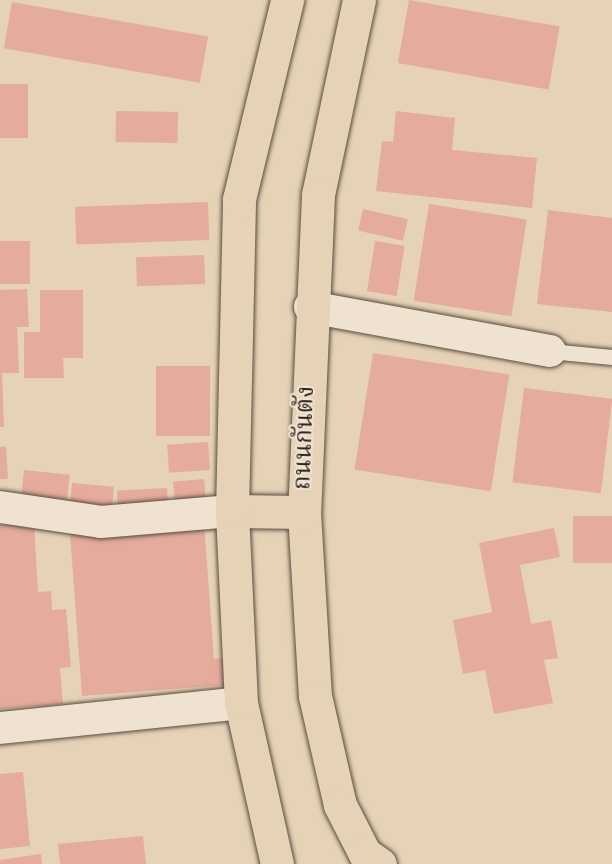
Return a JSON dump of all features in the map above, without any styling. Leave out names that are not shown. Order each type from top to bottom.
[{"type":"main road","points":[[277,864],[241,703],[232,511],[239,200],[287,0]]},
{"type":"main road","name":"ถนนกันตัง","points":[[359,0],[318,195],[310,307],[303,512],[315,696],[340,805],[365,854],[380,864]]},
{"type":"main road","points":[[232,511],[303,512]]},
{"type":"street","points":[[310,307],[550,351]]},
{"type":"street","points":[[0,507],[101,522],[232,511]]},
{"type":"street","points":[[0,728],[241,703]]},
{"type":"lane","points":[[550,351],[612,357]]},
{"type":"building","points":[[409,0],[560,27],[549,90],[398,63]]},
{"type":"building","points":[[12,2],[208,37],[200,83],[4,48]]},
{"type":"building","points":[[0,84],[28,84],[28,138],[0,138]]},
{"type":"building","points":[[116,111],[178,112],[177,143],[115,142]]},
{"type":"building","points":[[396,111],[455,118],[452,150],[537,158],[532,208],[376,191],[382,141],[393,142]]},
{"type":"building","points":[[208,202],[209,240],[76,245],[75,207]]},
{"type":"building","points":[[429,204],[527,219],[511,316],[414,301]]},
{"type":"building","points":[[363,209],[408,219],[403,241],[358,230]]},
{"type":"building","points":[[548,210],[612,218],[612,312],[537,304]]},
{"type":"building","points":[[0,241],[30,241],[30,284],[0,284]]},
{"type":"building","points":[[375,241],[405,246],[397,296],[367,291]]},
{"type":"building","points":[[204,255],[205,284],[137,286],[136,257]]},
{"type":"building","points":[[27,289],[29,327],[17,327],[19,373],[2,373],[4,427],[0,427],[0,290]]},
{"type":"building","points":[[40,290],[83,290],[83,358],[63,358],[64,378],[24,378],[24,332],[40,332]]},
{"type":"building","points":[[373,353],[509,375],[491,491],[355,470]]},
{"type":"building","points":[[156,366],[210,366],[210,436],[156,436]]},
{"type":"building","points":[[524,388],[612,399],[601,493],[512,482]]},
{"type":"building","points":[[208,442],[210,470],[169,473],[167,445]]},
{"type":"building","points":[[6,446],[8,479],[0,479],[0,447]]},
{"type":"building","points":[[24,470],[70,475],[67,504],[21,499]]},
{"type":"building","points":[[204,479],[206,503],[175,506],[173,482]]},
{"type":"building","points":[[72,483],[114,487],[112,513],[70,509]]},
{"type":"building","points":[[167,488],[168,509],[118,512],[117,491]]},
{"type":"building","points":[[573,516],[612,516],[612,563],[573,563]]},
{"type":"building","points":[[34,522],[38,592],[51,591],[52,610],[66,609],[71,667],[60,668],[63,704],[0,709],[0,525]]},
{"type":"building","points":[[204,524],[214,659],[223,658],[225,685],[82,696],[70,534]]},
{"type":"building","points":[[554,528],[560,557],[520,565],[531,624],[551,620],[558,658],[544,660],[553,703],[494,714],[485,670],[463,674],[453,620],[492,612],[479,543]]},
{"type":"building","points":[[23,772],[30,846],[0,849],[0,774]]},
{"type":"building","points":[[143,836],[146,864],[60,864],[58,844]]},
{"type":"building","points":[[41,854],[42,864],[0,864],[0,860]]}]
